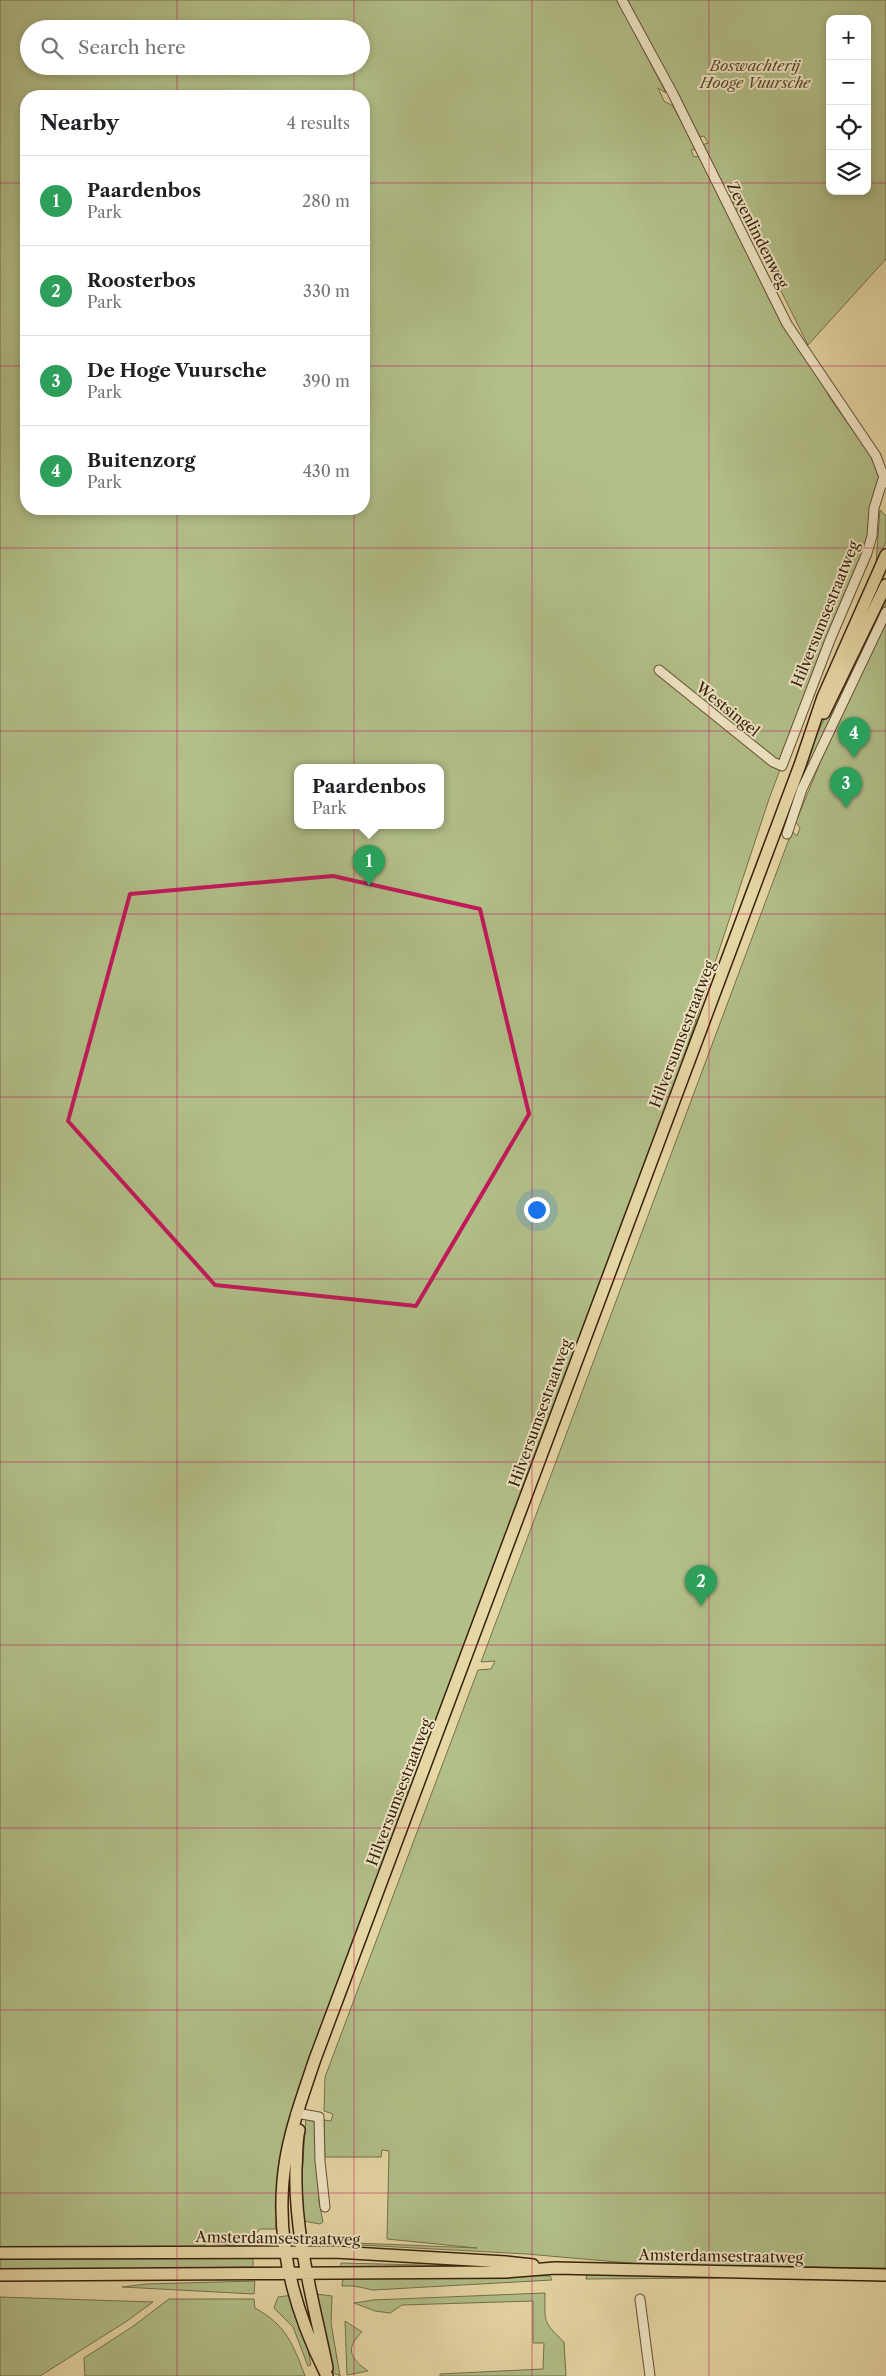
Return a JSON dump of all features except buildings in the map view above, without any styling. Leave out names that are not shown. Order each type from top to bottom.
[{"type":"main road","name":"Hilversumsestraatweg","points":[[328,2376],[315,2352],[289,2274],[284,2251],[283,2189],[286,2158],[311,2072],[800,765],[823,697],[886,555]]},
{"type":"main road","name":"Hilversumsestraatweg","points":[[800,765],[886,586]]},
{"type":"main road","name":"Hilversumsestraatweg","points":[[299,2114],[296,2189],[302,2252],[328,2376]]},
{"type":"main road","name":"Amsterdamsestraatweg","points":[[0,2253],[284,2251],[506,2262],[555,2268]]},
{"type":"main road","name":"Amsterdamsestraatweg","points":[[0,2275],[506,2272],[555,2268],[886,2274]]},
{"type":"street","name":"Zevenlindenweg","points":[[622,0],[672,94],[787,324],[876,456],[886,476]]},
{"type":"street","name":"Hilversumsestraatweg","points":[[782,766],[830,640],[868,554],[872,536],[874,508],[886,476]]},
{"type":"street","points":[[787,834],[802,789],[886,612]]},
{"type":"street","name":"Westsingel","points":[[659,670],[773,762],[782,766]]},
{"type":"street","points":[[299,2114],[319,2117],[320,2161],[325,2207]]},
{"type":"street","points":[[640,2299],[650,2376]]},
{"type":"highlighted area","points":[[333,876],[480,909],[529,1114],[416,1306],[215,1285],[68,1121],[130,894]]},
{"type":"green space","points":[[0,0],[617,0],[666,93],[658,88],[664,101],[673,106],[696,149],[691,150],[694,157],[699,156],[830,398],[873,459],[881,474],[868,538],[843,604],[840,603],[839,612],[769,799],[669,1102],[490,1583],[387,1851],[302,2086],[277,2196],[276,2229],[260,2229],[252,2238],[253,2248],[206,2243],[203,2248],[0,2251]]},
{"type":"green space","name":"Boswachterij Hooge Vuursche","points":[[626,0],[886,0],[886,259],[808,345],[774,277],[702,145],[708,143],[704,136],[700,137]]},
{"type":"green space","points":[[880,510],[886,516],[886,542],[876,563]]},
{"type":"green space","points":[[886,592],[886,605],[815,751],[788,818],[785,816],[817,734]]},
{"type":"green space","points":[[886,623],[886,2268],[651,2265],[527,2254],[341,2244],[342,2238],[355,2243],[477,2248],[387,2239],[389,2151],[382,2150],[381,2157],[325,2157],[324,2120],[331,2121],[333,2114],[324,2111],[325,2077],[478,1670],[491,1669],[495,1661],[481,1662],[792,831],[797,836],[800,828],[796,822],[830,738]]},
{"type":"green space","points":[[306,2117],[314,2118],[319,2202],[323,2222],[320,2224],[303,2221],[302,2175]]},
{"type":"green space","points":[[253,2257],[253,2267],[0,2270],[0,2259]]},
{"type":"green space","points":[[341,2263],[458,2266],[463,2269],[341,2270]]},
{"type":"green space","points":[[587,2274],[718,2276],[718,2278],[586,2279]]},
{"type":"green space","points":[[550,2276],[552,2280],[373,2290],[354,2286],[342,2286],[343,2278]]},
{"type":"green space","points":[[255,2281],[254,2294],[122,2287],[146,2284]]},
{"type":"green space","points":[[545,2293],[546,2320],[552,2330],[564,2342],[566,2376],[440,2376],[440,2374],[543,2369],[544,2343],[533,2343],[533,2301],[402,2305],[390,2313],[375,2311],[354,2303],[373,2300]]},
{"type":"green space","points":[[316,2294],[332,2296],[331,2323],[340,2376],[334,2373]]},
{"type":"green space","points":[[293,2295],[304,2329],[311,2365],[308,2366],[293,2327],[274,2308],[278,2297]]},
{"type":"green space","points":[[0,2297],[153,2302],[127,2321],[40,2376],[0,2376]]},
{"type":"green space","points":[[169,2299],[254,2299],[255,2308],[274,2321],[287,2336],[305,2376],[85,2376],[84,2358],[132,2327]]},
{"type":"green space","points":[[345,2321],[362,2332],[353,2344],[352,2353],[357,2362],[368,2371],[347,2375]]},
{"type":"place","name":"Buitenzorg","points":[[854,758]]},
{"type":"place","name":"De Hoge Vuursche","points":[[846,808]]},
{"type":"place","name":"Paardenbos","points":[[369,886]]},
{"type":"place","name":"Roosterbos","points":[[701,1606]]}]
